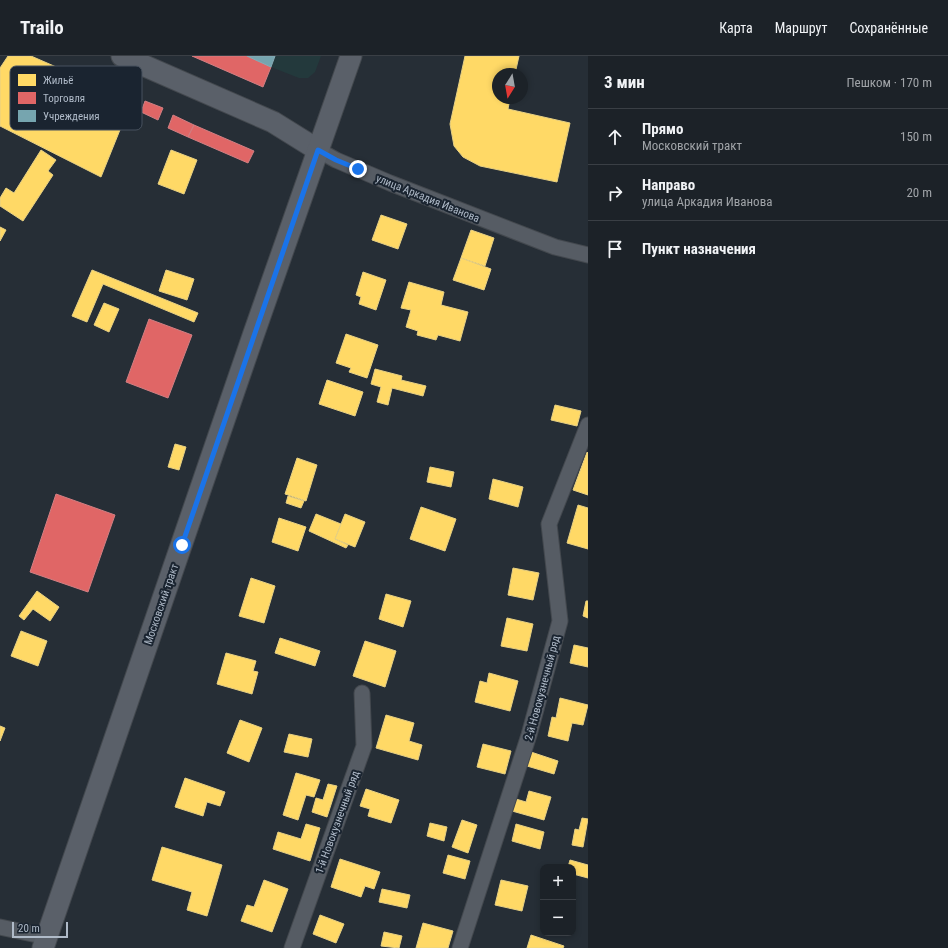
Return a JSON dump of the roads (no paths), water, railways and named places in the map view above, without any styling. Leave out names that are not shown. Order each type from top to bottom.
[{"type":"main road","name":"улица Аркадия Иванова","points":[[122,56],[273,122],[318,150]]},
{"type":"main road","name":"Московский тракт","points":[[45,943],[351,56]]},
{"type":"street","name":"улица Аркадия Иванова","points":[[318,150],[336,160],[397,186],[555,247],[588,255]]},
{"type":"street","name":"2-й Новокузнечный ряд","points":[[460,948],[529,735],[560,621],[548,524],[588,425]]},
{"type":"street","name":"1-й Новокузнечный ряд","points":[[292,948],[364,746],[362,693]]},
{"type":"street","points":[[0,927],[45,943]]}]
